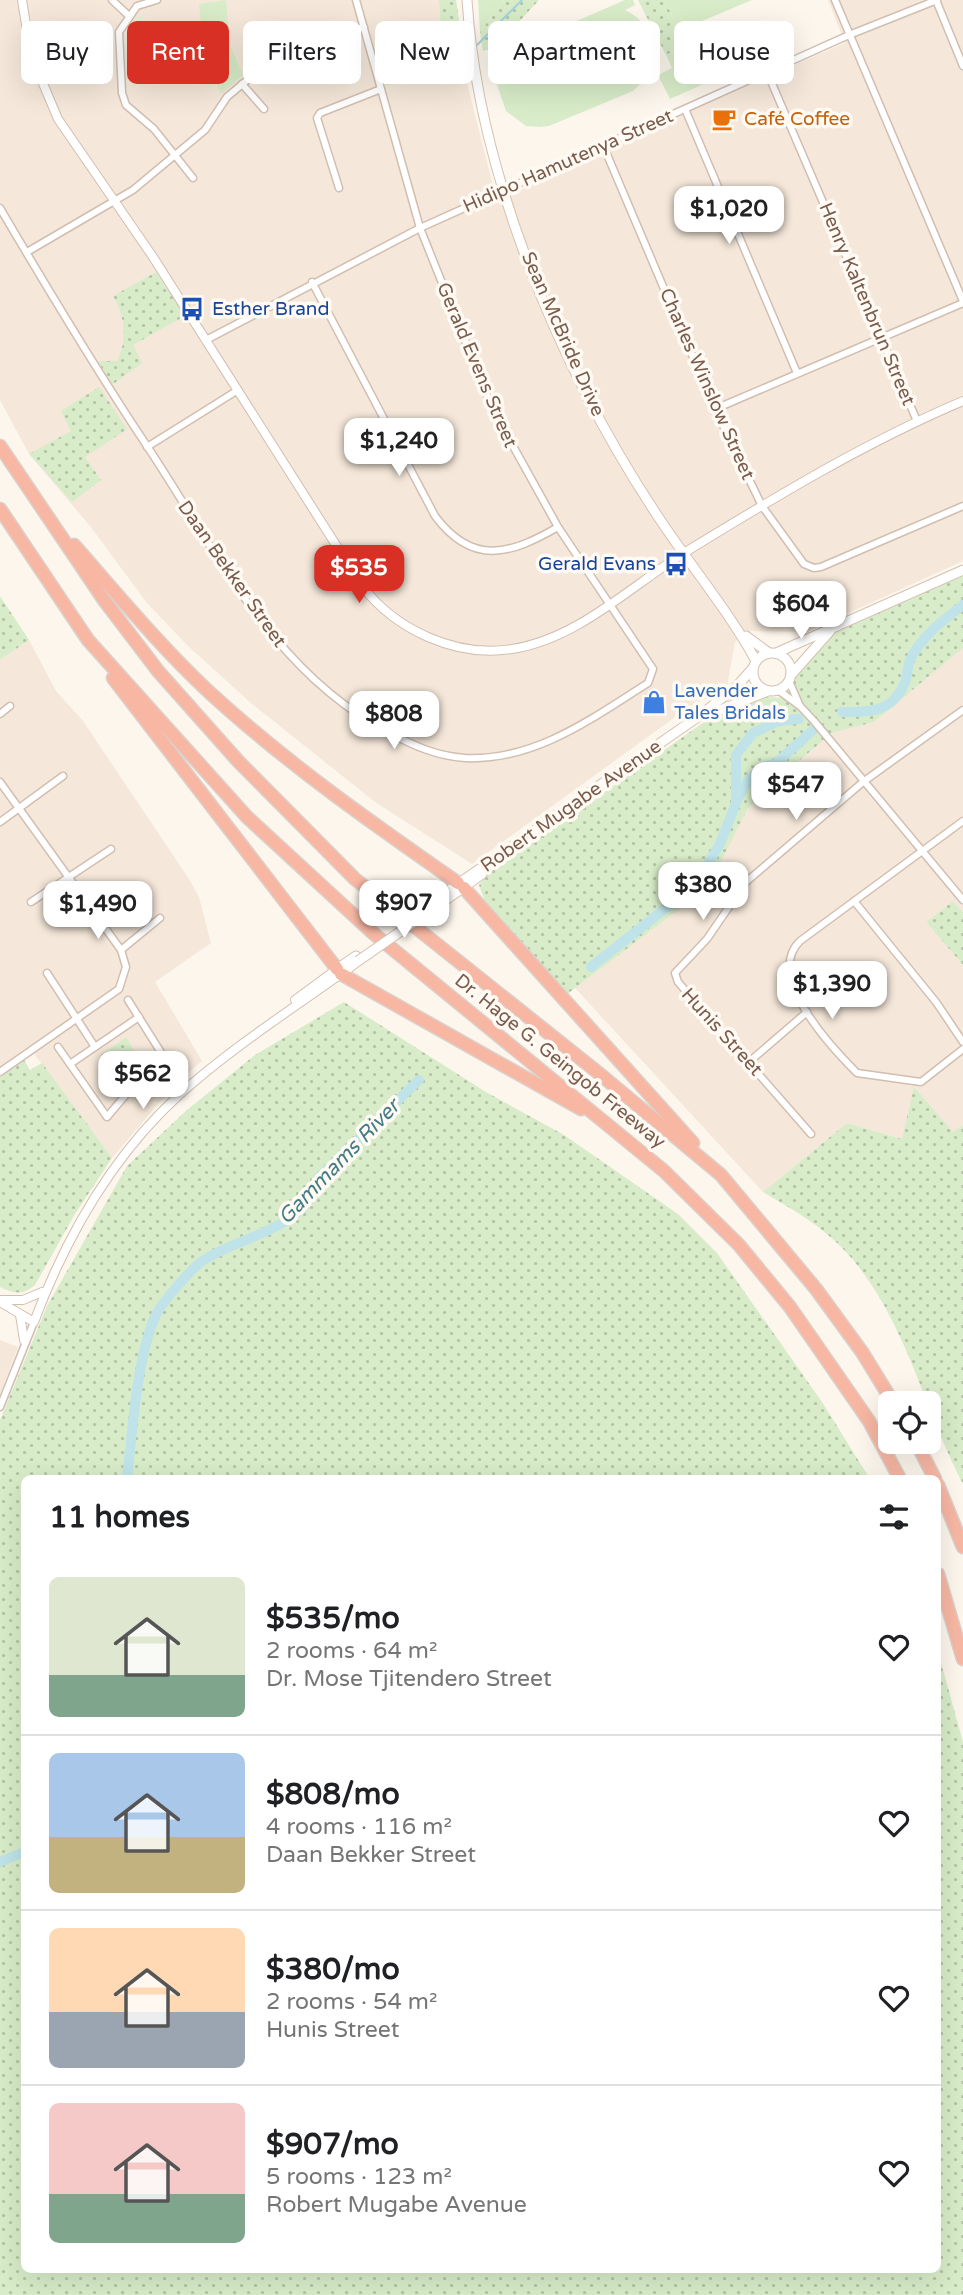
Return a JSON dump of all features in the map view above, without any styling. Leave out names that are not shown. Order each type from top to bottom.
[{"type":"highway","name":"Dr. Hage G. Geingob Freeway","points":[[0,446],[37,503],[158,671],[314,840],[355,879],[601,1074],[721,1175],[816,1289],[862,1352],[886,1391]]},
{"type":"highway","points":[[37,503],[142,624],[216,698],[361,817],[461,886],[721,1175]]},
{"type":"highway","name":"Dr. Hage G. Geingob Freeway","points":[[0,509],[88,640],[211,778],[310,876],[373,933],[664,1171],[748,1255],[790,1307],[869,1421],[898,1475]]},
{"type":"highway","points":[[88,640],[131,704],[339,972],[475,1047],[611,1127]]},
{"type":"highway","points":[[922,1454],[934,1475]]},
{"type":"highway","points":[[941,1492],[963,1547]]},
{"type":"highway","points":[[941,1584],[963,1659]]},
{"type":"main road","name":"Sean McBride Drive","points":[[467,0],[475,82],[502,191],[577,374],[632,474],[684,553],[742,633],[755,664]]},
{"type":"main road","points":[[834,627],[790,678],[773,690],[754,680],[755,664],[772,653],[963,570]]},
{"type":"main road","name":"Sean McBride Drive","points":[[742,633],[772,653]]},
{"type":"main road","points":[[772,653],[788,661],[790,678]]},
{"type":"main road","name":"Robert Mugabe Avenue","points":[[461,886],[702,714],[737,686],[755,664]]},
{"type":"main road","name":"Robert Mugabe Avenue","points":[[339,972],[711,713],[773,690]]},
{"type":"street","points":[[24,0],[31,55],[47,98],[206,340],[362,586],[383,608],[406,625],[444,643],[499,651],[524,647],[564,632],[684,553],[859,449],[963,401]]},
{"type":"street","points":[[112,0],[128,15]]},
{"type":"street","points":[[157,0],[141,3],[128,15],[118,40],[122,93],[126,105],[154,129],[192,178]]},
{"type":"street","name":"Gerald Evens Street","points":[[356,0],[420,228],[493,410],[558,527],[608,605]]},
{"type":"street","points":[[937,0],[963,66]]},
{"type":"street","name":"Hidipo Hamutenya Street","points":[[794,60],[937,0]]},
{"type":"street","points":[[715,409],[963,302],[849,35],[838,1]]},
{"type":"street","points":[[27,253],[116,201],[205,130],[228,97],[242,84],[264,109]]},
{"type":"street","name":"Hidipo Hamutenya Street","points":[[206,340],[312,282],[420,228],[741,84]]},
{"type":"street","name":"Henry Kaltenbrun Street","points":[[773,84],[917,421]]},
{"type":"street","points":[[339,188],[317,118],[320,113],[362,94],[381,89]]},
{"type":"street","points":[[685,109],[797,373]]},
{"type":"street","name":"Charles Winslow Street","points":[[603,145],[715,409],[762,506],[794,554],[804,564],[814,568],[963,506]]},
{"type":"street","name":"Daan Bekker Street","points":[[0,208],[100,376],[271,636],[293,660],[359,716],[432,752],[468,758],[509,754],[543,745],[648,683],[652,675],[651,664],[608,605]]},
{"type":"street","points":[[312,282],[435,516],[445,529],[469,544],[499,551],[520,548],[558,527]]},
{"type":"street","points":[[148,447],[238,390]]},
{"type":"street","points":[[790,678],[800,706]]},
{"type":"street","points":[[773,690],[800,706],[963,900]]},
{"type":"street","points":[[0,714],[10,706]]},
{"type":"street","points":[[863,782],[963,710]]},
{"type":"street","points":[[0,822],[63,776]]},
{"type":"street","points":[[0,782],[121,950],[126,967],[122,984],[77,1020],[3,1070],[0,1060]]},
{"type":"street","name":"Hunis Street","points":[[811,1133],[678,982],[675,973],[707,940],[740,887],[863,782]]},
{"type":"street","points":[[963,821],[920,850],[800,941],[793,950],[790,980],[807,1012],[859,1073],[923,1082],[963,1049]]},
{"type":"street","points":[[31,902],[111,849]]},
{"type":"street","points":[[854,901],[936,1002],[963,1042]]},
{"type":"street","points":[[121,950],[160,918]]},
{"type":"street","name":"Robert Mugabe Avenue","points":[[0,1406],[42,1292],[83,1209],[114,1162],[145,1124],[211,1063],[339,972]]},
{"type":"street","name":"Robert Mugabe Avenue","points":[[32,1320],[77,1227],[119,1161],[148,1127],[211,1068],[339,972]]},
{"type":"street","points":[[47,973],[96,1047]]},
{"type":"street","points":[[128,1000],[172,1070]]},
{"type":"street","points":[[749,1062],[807,1012]]},
{"type":"street","points":[[70,1064],[139,1017]]},
{"type":"street","points":[[58,1047],[107,1117],[161,1053]]},
{"type":"street","points":[[0,1301],[23,1300],[42,1292]]},
{"type":"street","points":[[0,1301],[32,1320]]},
{"type":"street","points":[[20,1315],[26,1337]]},
{"type":"shaded area","points":[[0,0],[439,0],[440,21],[375,21],[375,84],[467,84],[497,201],[751,84],[794,84],[794,65],[845,43],[828,0],[963,0],[963,561],[807,632],[751,631],[735,642],[727,687],[685,710],[472,864],[375,802],[251,703],[188,646],[147,603],[90,526],[29,454],[0,400]]},
{"type":"shaded area","points":[[29,640],[56,691],[83,721],[189,879],[199,897],[211,943],[155,982],[202,1061],[177,1082],[112,1158],[32,1051],[0,1072],[0,660]]},
{"type":"shaded area","points":[[963,648],[963,912],[953,901],[926,922],[963,965],[963,1125],[954,1132],[902,1139],[847,1123],[763,1192],[575,988],[707,887],[747,810],[769,786],[832,733],[874,722]]},
{"type":"shaded area","points":[[0,1340],[18,1347],[0,1394]]},
{"type":"green space","points":[[226,0],[228,21],[201,21],[199,4]]},
{"type":"green space","points":[[439,0],[456,0],[459,21],[440,21]]},
{"type":"green space","points":[[478,0],[504,0],[488,21],[480,32]]},
{"type":"green space","points":[[504,0],[539,0],[520,21],[488,21]]},
{"type":"green space","points":[[625,0],[633,0],[635,5],[625,10],[641,21],[577,21]]},
{"type":"green space","points":[[638,0],[665,0],[674,21],[674,51],[666,55],[660,43],[660,21],[649,21]]},
{"type":"green space","points":[[665,0],[752,0],[702,21],[674,21]]},
{"type":"green space","points":[[488,21],[488,50],[483,51],[480,32]]},
{"type":"green space","points":[[229,34],[230,45],[243,75],[221,94],[217,84],[229,84]]},
{"type":"green space","points":[[674,52],[674,84],[704,84],[670,99],[660,79],[660,74],[672,68],[666,55]]},
{"type":"green space","points":[[497,84],[639,84],[633,91],[549,126],[526,126],[506,111]]},
{"type":"green space","points":[[156,272],[185,316],[133,345],[142,363],[112,385],[98,361],[117,361],[123,345],[124,328],[113,296]]},
{"type":"green space","points":[[99,387],[127,429],[85,457],[101,480],[72,502],[29,454],[71,431],[61,411]]},
{"type":"green space","points":[[963,570],[963,648],[874,722],[832,733],[769,786],[747,810],[708,887],[566,995],[486,904],[479,885],[489,873],[707,720],[768,697],[782,698],[795,687],[789,681],[834,627]]},
{"type":"green space","points":[[0,596],[29,640],[0,660]]},
{"type":"green space","points":[[953,901],[963,912],[963,965],[926,922]]},
{"type":"green space","points":[[344,1002],[486,1092],[564,1135],[678,1214],[717,1253],[822,1402],[868,1475],[21,1475],[21,2273],[941,2273],[941,1663],[963,1742],[963,2295],[0,2295],[0,1420],[47,1306],[127,1166],[187,1110],[255,1055]]},
{"type":"green space","points":[[126,1037],[142,1064],[122,1084],[101,1055]]},
{"type":"green space","points":[[24,1060],[30,1070],[42,1063],[112,1158],[75,1214],[35,1285],[27,1291],[18,1292],[0,1287],[0,1077]]},
{"type":"green space","points":[[914,1087],[953,1132],[963,1125],[963,1484],[941,1435],[941,1391],[923,1391],[898,1333],[866,1276],[827,1234],[763,1192],[847,1123],[902,1139]]},
{"type":"waterway","points":[[477,45],[522,0]]},
{"type":"waterway","name":"Gammams River","points":[[842,712],[863,712],[888,705],[900,692],[910,660],[920,644],[940,623],[963,605]]},
{"type":"waterway","name":"Gammams River","points":[[591,967],[695,885],[720,844],[736,803],[736,755],[753,733],[778,721],[799,719]]},
{"type":"waterway","name":"Gammams River","points":[[737,800],[749,779],[764,766],[774,765],[812,731]]},
{"type":"waterway","name":"Gammams River","points":[[127,1475],[136,1395],[144,1351],[156,1315],[164,1303],[201,1262],[215,1253],[269,1230],[301,1210],[312,1196],[318,1178],[419,1080]]},
{"type":"waterway","name":"Gammams River","points":[[0,1862],[21,1853]]},
{"type":"place","name":"Café Coffee","points":[[724,119]]},
{"type":"place","name":"Esther Brand","points":[[192,309]]},
{"type":"place","name":"Gerald Evans","points":[[676,564]]},
{"type":"place","name":"Lavender Tales Bridals","points":[[654,702]]}]
